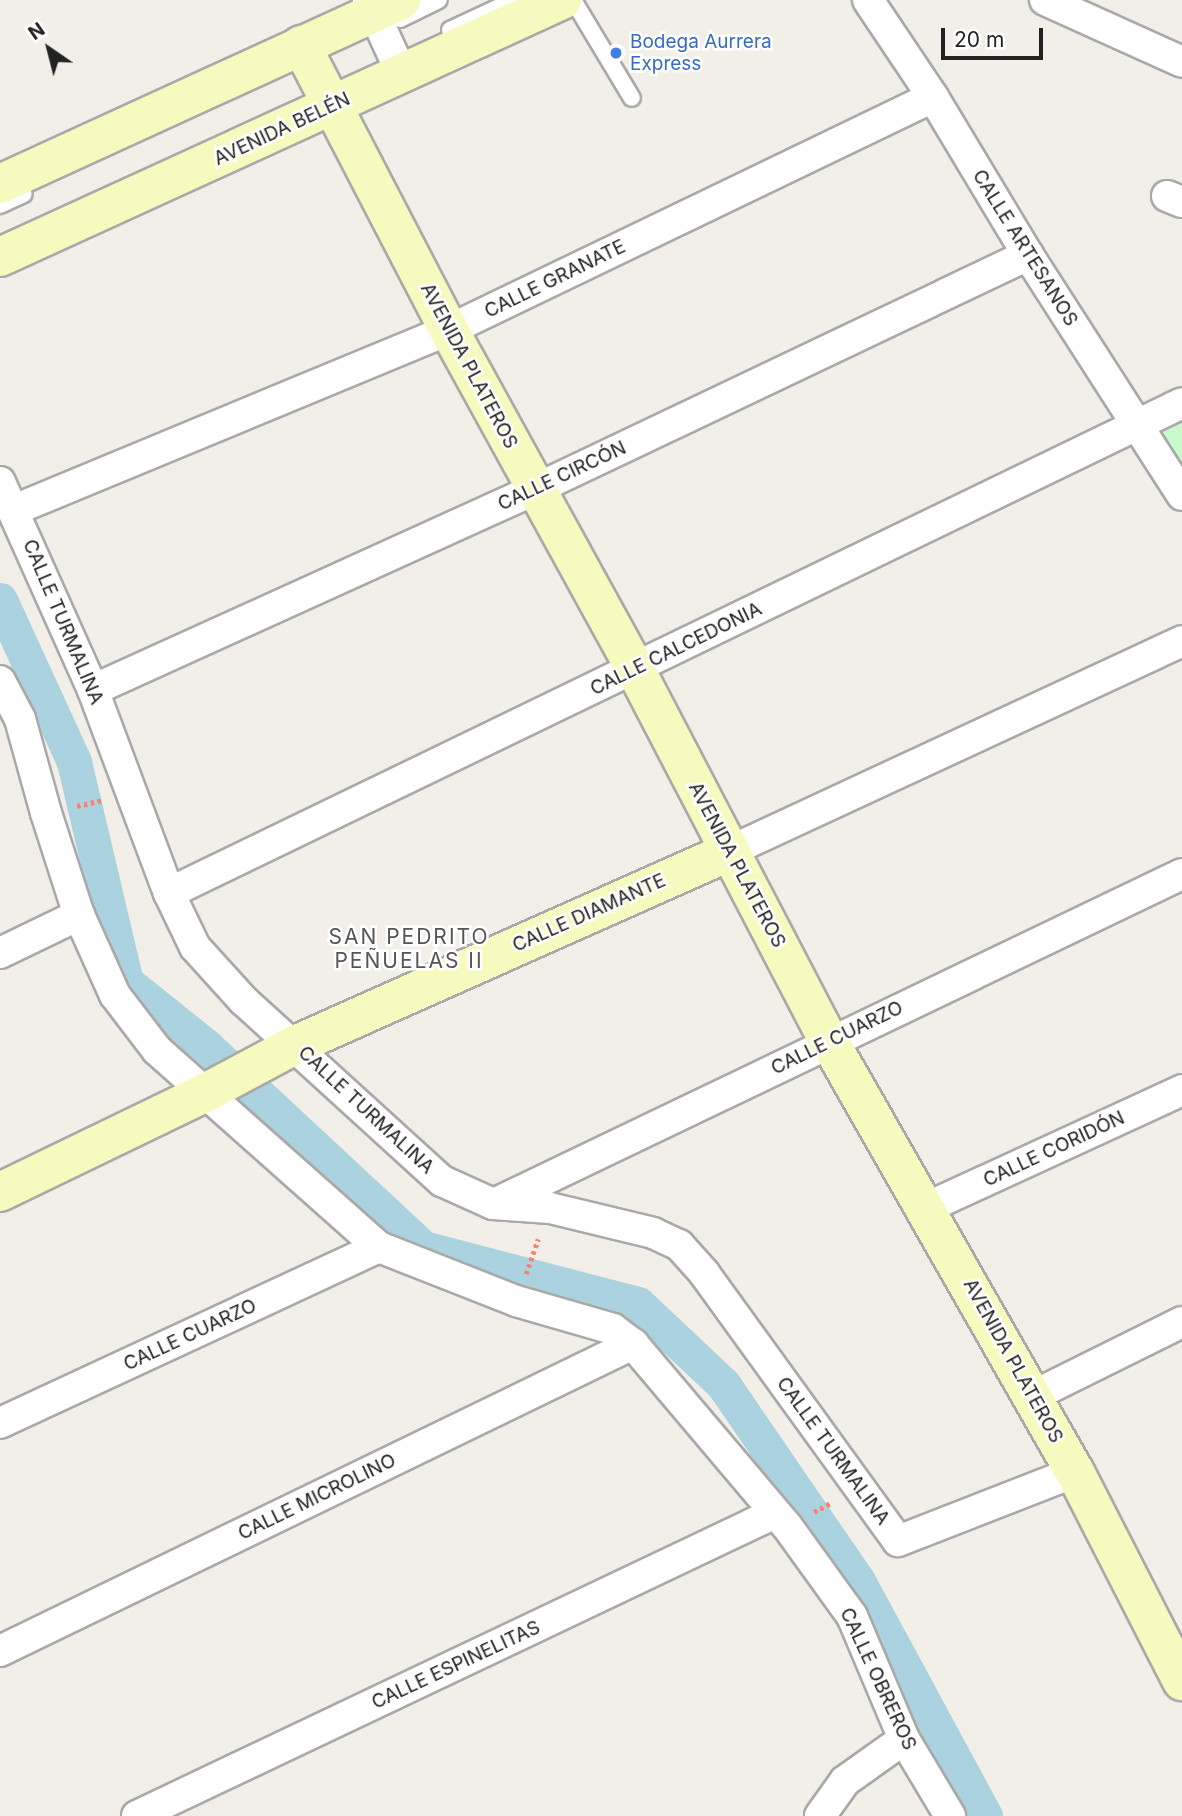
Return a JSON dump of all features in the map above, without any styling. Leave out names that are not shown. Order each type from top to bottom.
[{"type":"street","name":"AVENIDA BELÉN","points":[[19,186],[317,76],[397,60],[562,0]]},
{"type":"street","name":"CALLE ARTESANOS","points":[[868,0],[933,97],[1028,255],[1182,495]]},
{"type":"street","points":[[1045,0],[1182,62]]},
{"type":"street","points":[[379,15],[397,60]]},
{"type":"street","name":"AVENIDA BELÉN","points":[[0,257],[317,76],[379,15]]},
{"type":"street","name":"AVENIDA PLATEROS","points":[[317,76],[449,330],[635,669],[829,1041],[1075,1472],[1182,1681]]},
{"type":"street","name":"CALLE GRANATE","points":[[14,510],[449,330],[933,97]]},
{"type":"street","name":"CALLE CIRCÓN","points":[[93,690],[536,489],[1028,255]]},
{"type":"street","name":"CALLE CALCEDONIA","points":[[169,893],[1182,403]]},
{"type":"street","name":"CALLE TURMALINA","points":[[0,482],[93,690],[169,893],[195,947],[243,1000],[283,1052],[442,1181],[493,1204],[550,1208],[653,1233],[679,1245],[704,1273],[898,1541],[1075,1472]]},
{"type":"street","name":"CALLE DIAMANTE","points":[[0,1192],[283,1052],[730,851],[1182,641]]},
{"type":"street","points":[[0,681],[10,724],[46,813],[79,915],[115,995],[157,1050],[219,1085],[379,1247],[516,1301],[613,1329],[633,1343],[775,1513]]},
{"type":"street","name":"CALLE CUARZO","points":[[493,1204],[1182,874]]},
{"type":"street","points":[[0,953],[79,915]]},
{"type":"street","name":"CALLE CORIDÓN","points":[[926,1208],[1182,1090]]},
{"type":"street","name":"CALLE CUARZO","points":[[0,1423],[379,1247]]},
{"type":"street","points":[[1033,1396],[1182,1322]]},
{"type":"street","name":"CALLE MICROLINO","points":[[0,1651],[633,1343]]},
{"type":"street","name":"CALLE OBREROS","points":[[775,1513],[852,1616],[904,1739],[950,1816]]},
{"type":"street","name":"CALLE ESPINELITAS","points":[[137,1816],[775,1513]]},
{"type":"street","points":[[820,1816],[845,1781],[904,1739]]},
{"type":"lane","points":[[379,15],[439,0]]},
{"type":"lane","points":[[431,39],[514,0]]},
{"type":"lane","points":[[573,0],[632,98]]},
{"type":"lane","points":[[0,205],[19,186]]},
{"type":"path","points":[[74,806],[110,799]]},
{"type":"path","points":[[522,1287],[541,1231]]},
{"type":"path","points":[[807,1515],[839,1498]]},
{"type":"green space","points":[[1182,411],[1182,490],[1141,428]]},
{"type":"waterway","points":[[0,600],[74,762],[126,982],[207,1047],[423,1248],[638,1304],[723,1384],[858,1581],[985,1816]]},
{"type":"place","name":"Bodega Aurrera Express","points":[[616,53]]},
{"type":"district","name":"SAN PEDRITO PEÑUELAS II","points":[[409,949]]}]
